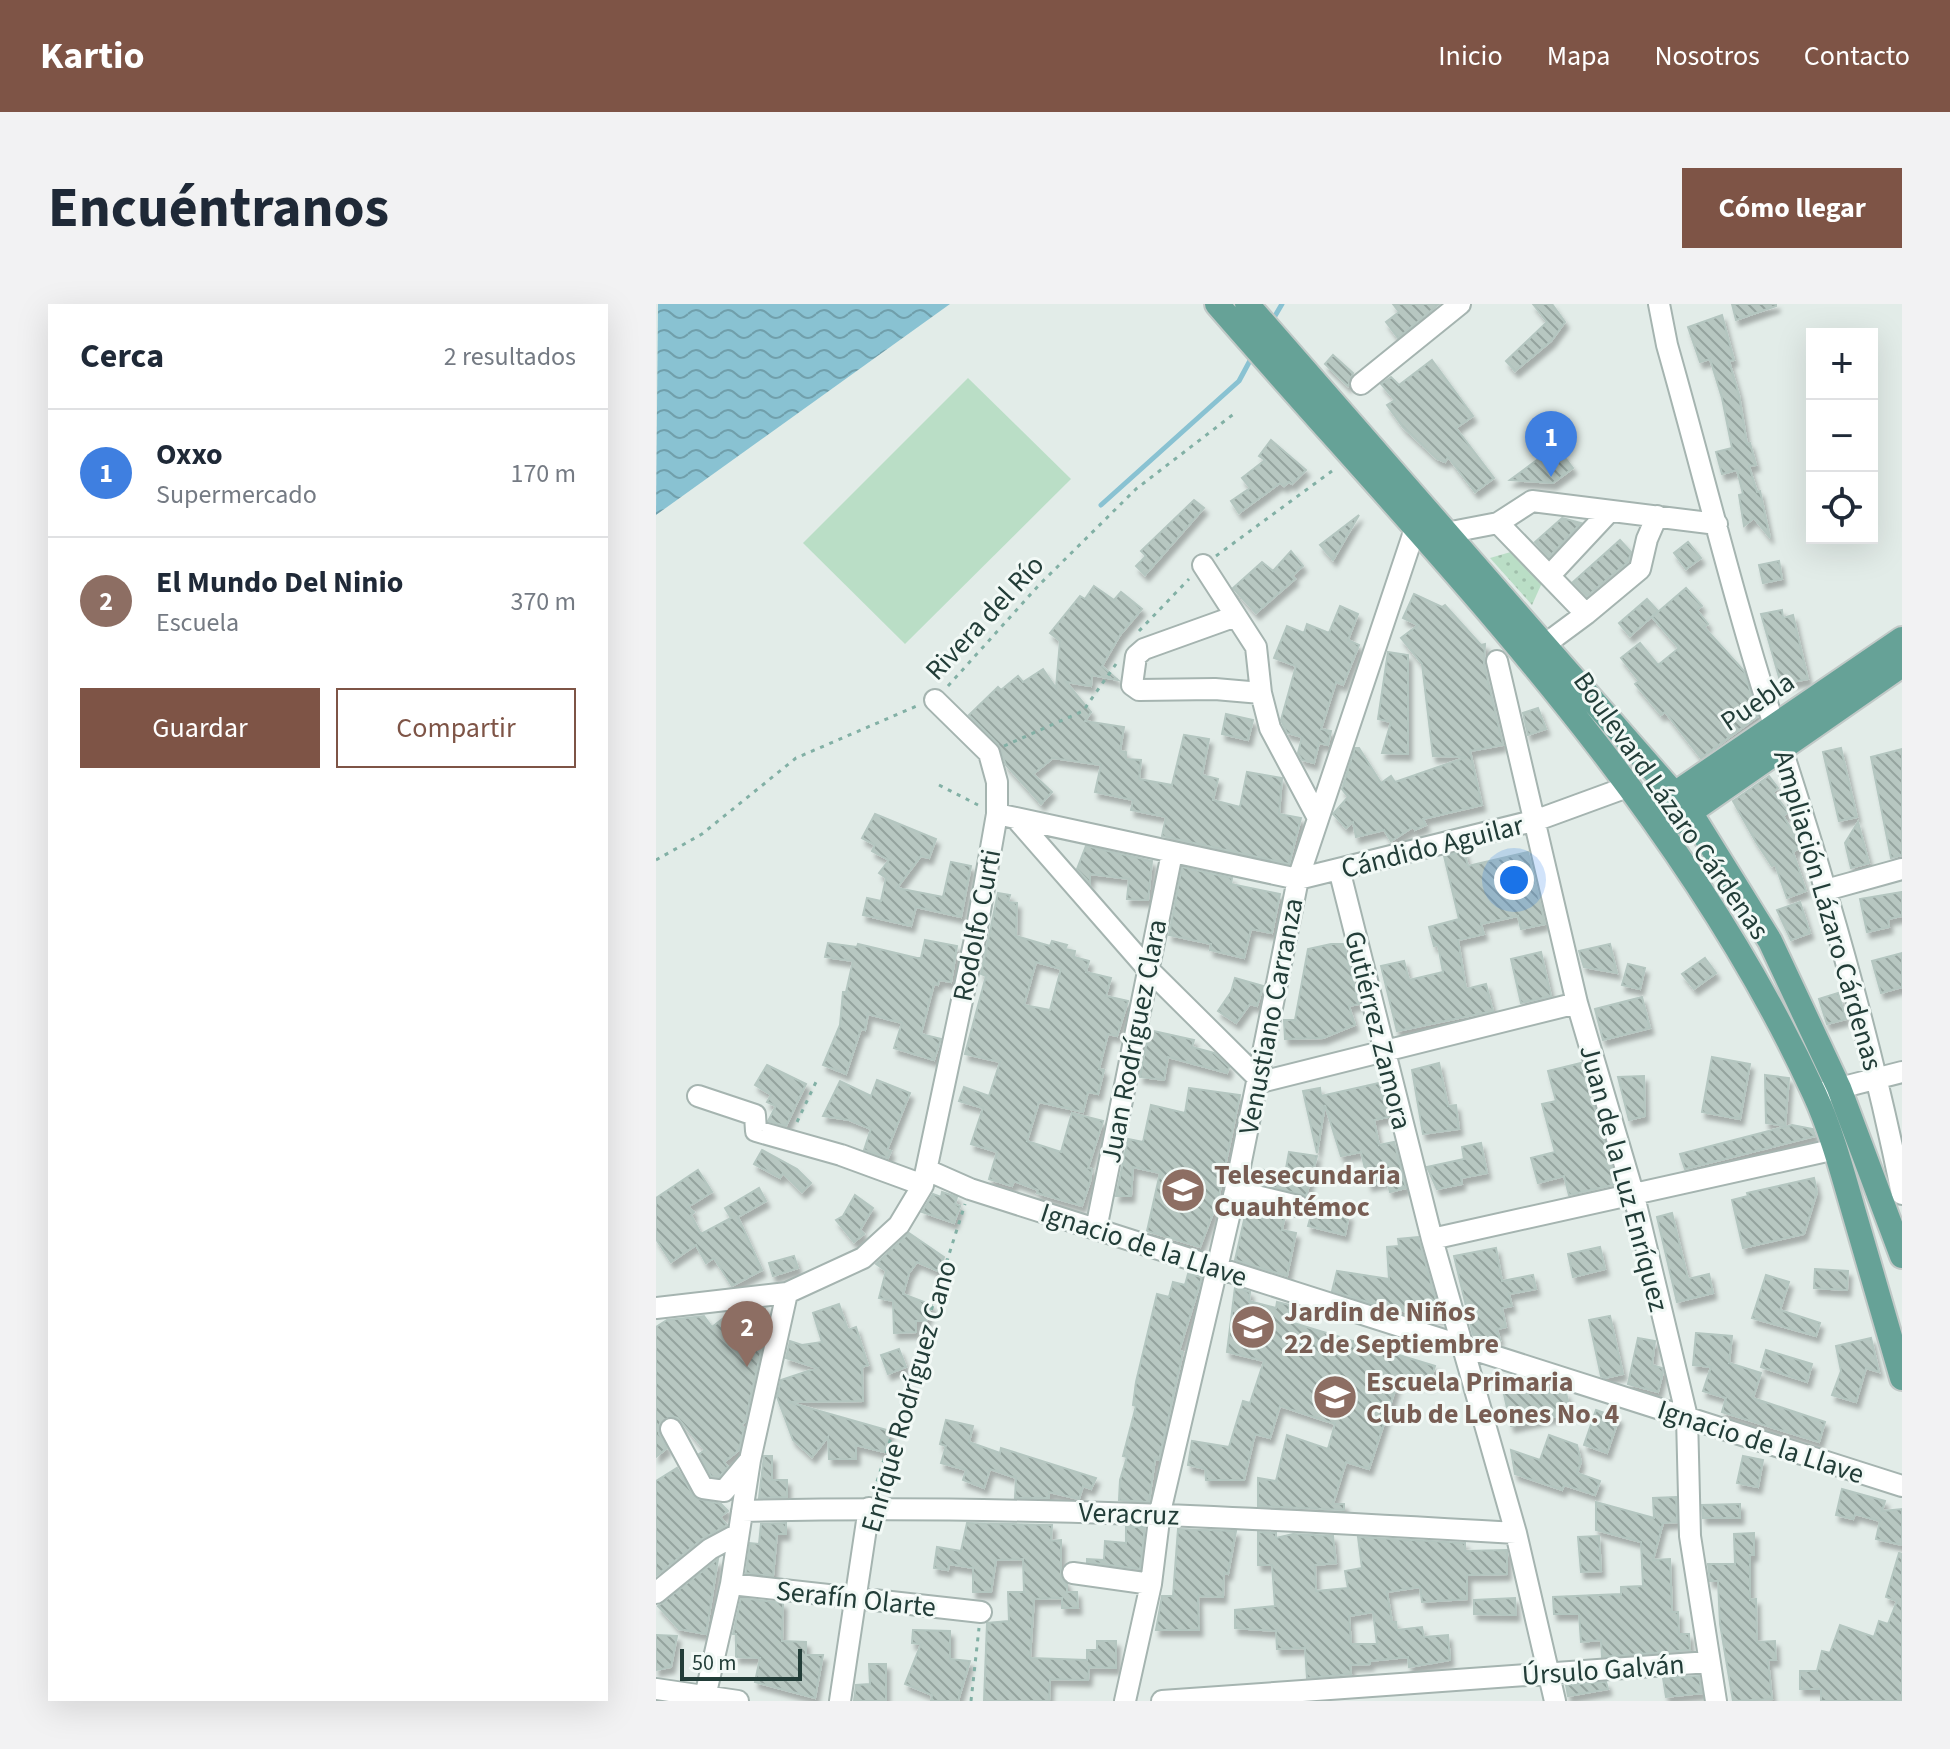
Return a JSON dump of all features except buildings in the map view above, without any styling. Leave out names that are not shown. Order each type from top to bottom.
[{"type":"main road","name":"Boulevard Lázaro Cárdenas","points":[[1217,304],[1318,421],[1682,804],[1770,941],[1839,1088],[1902,1256]]},
{"type":"main road","name":"Boulevard Lázaro Cárdenas","points":[[1247,304],[1430,536]]},
{"type":"main road","name":"Puebla","points":[[1654,822],[1778,736],[1902,639]]},
{"type":"main road","name":"Boulevard Lázaro Cárdenas","points":[[1536,650],[1743,956],[1815,1094],[1836,1149],[1902,1378]]},
{"type":"main road","name":"Puebla","points":[[1778,736],[1902,665]]},
{"type":"street","points":[[1361,384],[1460,304]]},
{"type":"street","name":"Ampliación Lázaro Cárdenas","points":[[1659,304],[1717,524],[1878,1077],[1902,1194]]},
{"type":"street","points":[[1430,536],[1498,523],[1532,501],[1608,513],[1717,524]]},
{"type":"street","points":[[1551,574],[1608,513]]},
{"type":"street","points":[[1536,650],[1640,569],[1647,539],[1657,516]]},
{"type":"street","points":[[1498,523],[1551,574],[1586,614]]},
{"type":"street","name":"Venustiano Carranza","points":[[1125,1701],[1151,1584],[1160,1512],[1235,1191],[1298,879],[1318,818],[1430,536]]},
{"type":"street","points":[[1203,565],[1256,647],[1261,693],[1270,728],[1318,818]]},
{"type":"street","points":[[1236,616],[1144,649],[1136,656],[1132,685],[1139,690],[1215,689],[1261,693]]},
{"type":"street","name":"Juan de la Luz Enríquez","points":[[1497,661],[1537,820],[1577,1003],[1634,1196],[1687,1417],[1690,1536],[1716,1701]]},
{"type":"street","points":[[935,700],[989,753]]},
{"type":"street","name":"Rodolfo Curti","points":[[925,1178],[975,939],[997,814],[997,782],[989,753]]},
{"type":"street","name":"Cándido Aguilar","points":[[997,814],[1019,822],[1298,879],[1537,820],[1630,786]]},
{"type":"street","points":[[1019,822],[1146,967],[1258,1080],[1577,1003]]},
{"type":"street","name":"Juan Rodríguez Clara","points":[[1096,1229],[1146,967],[1172,853]]},
{"type":"street","name":"Gutiérrez Zamora","points":[[1339,869],[1432,1239],[1516,1533],[1555,1701]]},
{"type":"street","points":[[1826,890],[1902,869]]},
{"type":"street","points":[[1815,1094],[1902,1072]]},
{"type":"street","name":"Ignacio de la Llave","points":[[698,1096],[755,1115],[756,1131],[970,1189],[1902,1486]]},
{"type":"street","points":[[1432,1239],[1836,1149]]},
{"type":"street","points":[[656,1308],[787,1293],[863,1258],[899,1225],[925,1178]]},
{"type":"street","points":[[1235,1191],[1298,1206]]},
{"type":"street","points":[[704,1698],[731,1584],[750,1460],[787,1293]]},
{"type":"street","points":[[671,1429],[703,1488],[724,1491],[750,1460]]},
{"type":"street","name":"Veracruz","points":[[742,1511],[869,1508],[1160,1512],[1516,1533]]},
{"type":"street","name":"Enrique Rodríguez Cano","points":[[840,1701],[869,1508]]},
{"type":"street","points":[[656,1593],[710,1549],[738,1534]]},
{"type":"street","points":[[1073,1573],[1151,1584]]},
{"type":"street","name":"Serafín Olarte","points":[[731,1584],[981,1612]]},
{"type":"street","name":"Úrsulo Galván","points":[[1162,1701],[1709,1662]]},
{"type":"street","points":[[656,1689],[738,1701]]},
{"type":"path","name":"Rivera del Río","points":[[656,860],[702,834],[796,758],[935,700],[1039,585],[1136,489],[1235,413]]},
{"type":"path","points":[[1131,642],[1203,565],[1332,471]]},
{"type":"path","points":[[989,753],[1083,711],[1123,653]]},
{"type":"path","points":[[939,785],[997,814]]},
{"type":"path","points":[[789,1140],[816,1082]]},
{"type":"path","name":"Enrique Rodríguez Cano","points":[[869,1508],[970,1189]]},
{"type":"path","points":[[971,1701],[981,1612]]},
{"type":"green space","points":[[968,378],[1071,479],[905,644],[803,543]]},
{"type":"green space","points":[[1521,549],[1546,574],[1532,605],[1490,558]]},
{"type":"water","points":[[658,304],[950,304],[656,515]]},
{"type":"waterway","points":[[1272,321],[1282,304]]},
{"type":"waterway","points":[[1101,505],[1239,381],[1253,355]]},
{"type":"place","name":"Oxxo","points":[[1551,477]]},
{"type":"place","name":"Telesecundaria Cuauhtémoc","points":[[1183,1190]]},
{"type":"place","name":"Jardin de Niños 22 de Septiembre","points":[[1253,1327]]},
{"type":"place","name":"El Mundo Del Ninio","points":[[747,1367]]},
{"type":"place","name":"Escuela Primaria Club de Leones No. 4","points":[[1335,1397]]}]
